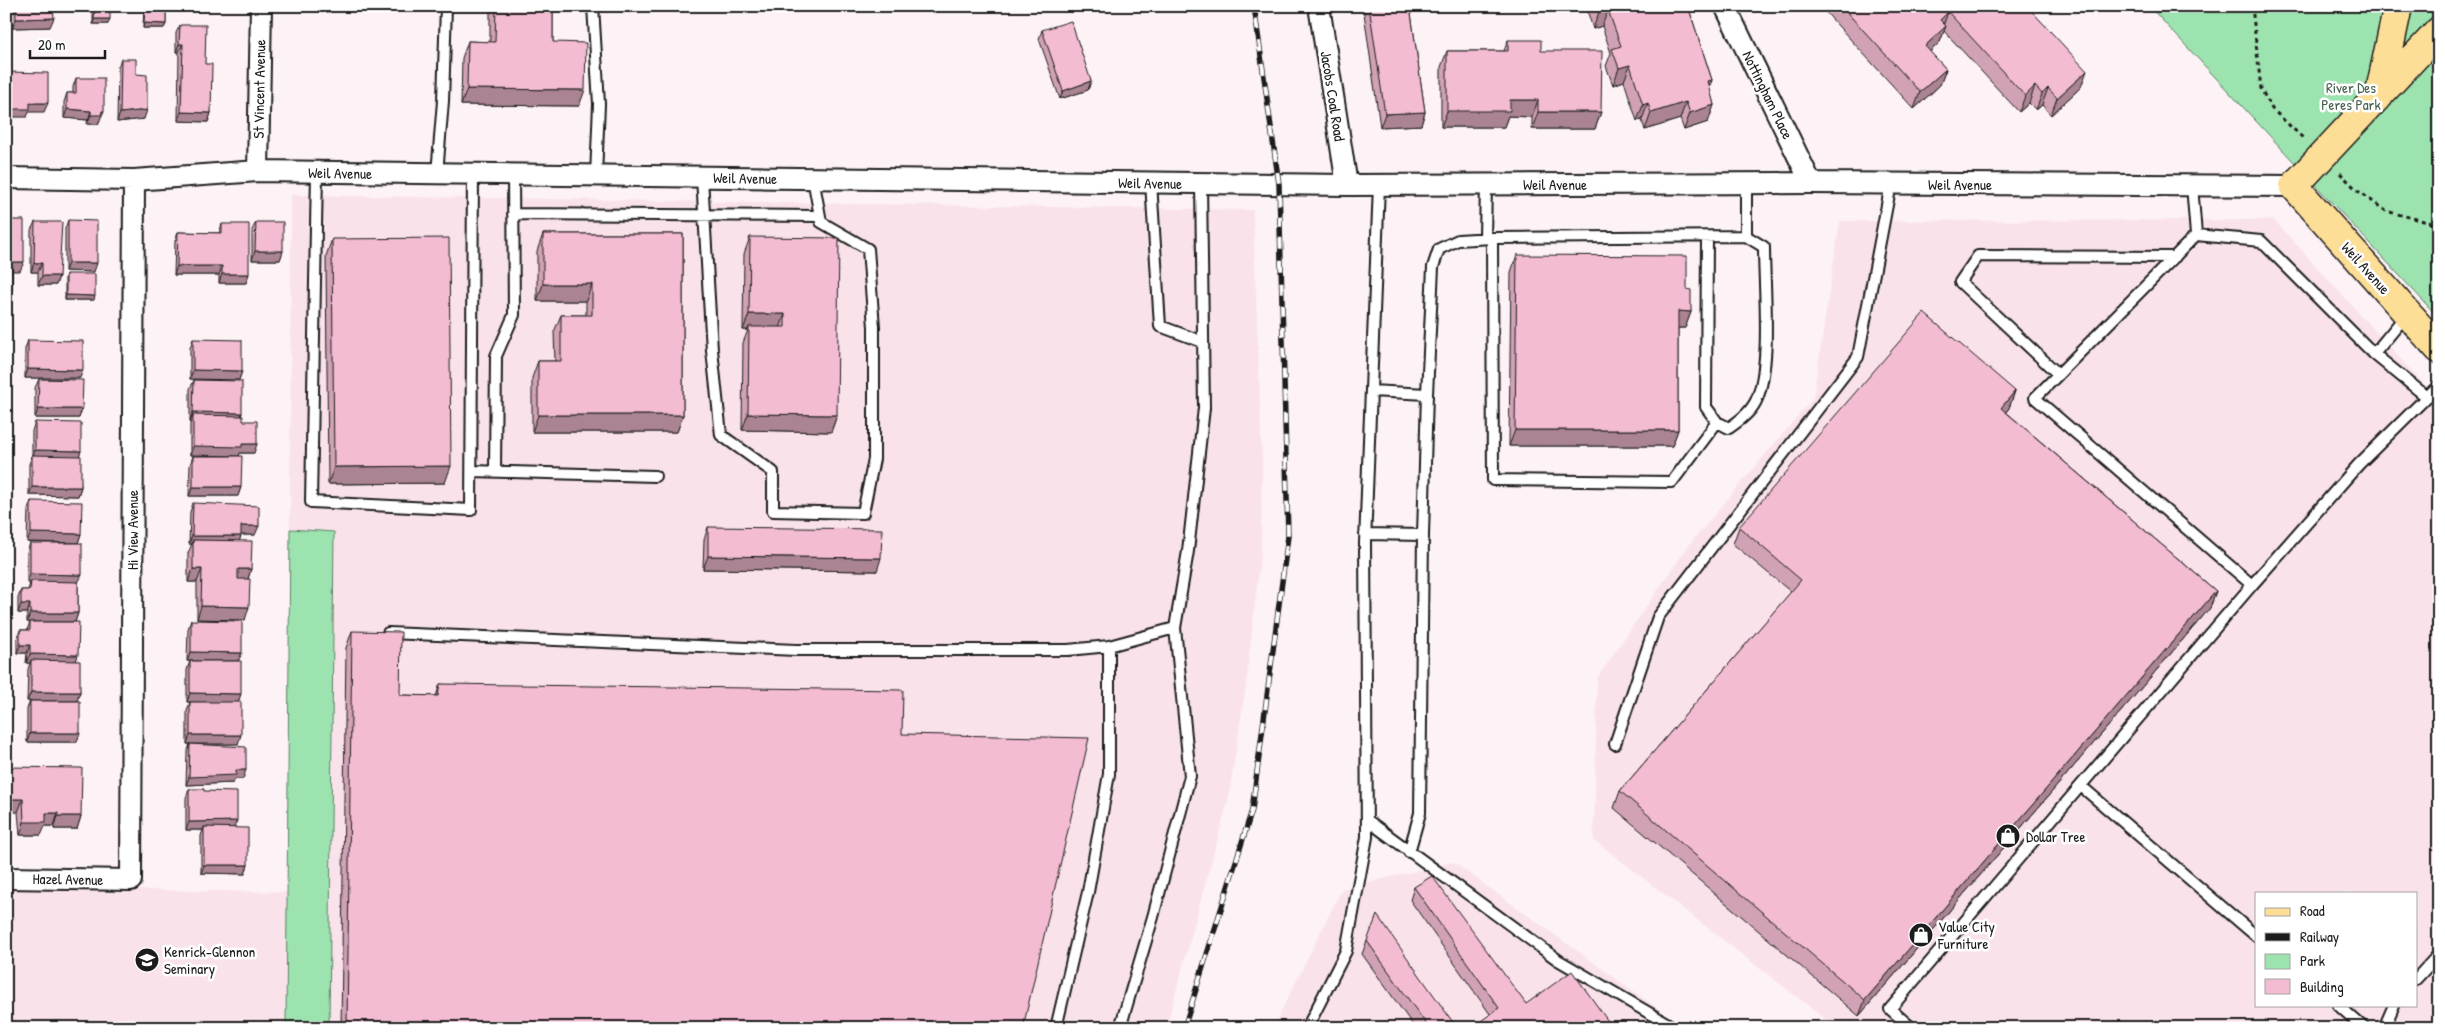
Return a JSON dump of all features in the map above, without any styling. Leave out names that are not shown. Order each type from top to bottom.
[{"type":"main road","points":[[2379,96],[2398,6]]},
{"type":"main road","points":[[2294,186],[2439,31]]},
{"type":"main road","name":"Weil Avenue","points":[[2294,186],[2439,349]]},
{"type":"street","name":"St Vincent Avenue","points":[[258,172],[261,6]]},
{"type":"street","name":"Jacobs Coal Road","points":[[1319,6],[1346,185]]},
{"type":"street","name":"Nottingham Place","points":[[1724,6],[1811,183]]},
{"type":"street","name":"Weil Avenue","points":[[6,178],[134,180],[258,172],[316,172],[1346,185],[1811,183],[2294,186]]},
{"type":"street","name":"Hi View Avenue","points":[[130,880],[134,180]]},
{"type":"street","name":"Hazel Avenue","points":[[6,878],[130,880]]},
{"type":"lane","points":[[437,174],[443,101],[446,6]]},
{"type":"lane","points":[[593,6],[600,104],[596,176]]},
{"type":"lane","points":[[316,172],[311,502],[471,510],[473,174]]},
{"type":"lane","points":[[495,471],[496,356],[514,315],[513,175]]},
{"type":"lane","points":[[702,177],[706,215],[712,350],[722,435],[773,472],[774,511],[863,513],[874,459],[874,327],[868,249],[820,222],[813,178]]},
{"type":"lane","points":[[1151,182],[1160,326],[1203,342]]},
{"type":"lane","points":[[1120,1028],[1153,917],[1190,776],[1175,628],[1188,551],[1204,408],[1200,183]]},
{"type":"lane","points":[[1746,183],[1746,236]]},
{"type":"lane","points":[[1486,184],[1493,480],[1672,482],[1717,422]]},
{"type":"lane","points":[[1615,744],[1658,617],[1858,356],[1891,184]]},
{"type":"lane","points":[[1307,1028],[1346,951],[1367,837],[1365,534],[1379,185]]},
{"type":"lane","points":[[2192,185],[2196,235],[2035,398],[2252,585]]},
{"type":"lane","points":[[513,214],[819,216]]},
{"type":"lane","points":[[2196,235],[2261,241],[2374,354],[2426,397]]},
{"type":"lane","points":[[1409,852],[1420,813],[1423,536],[1427,394],[1434,267],[1439,249],[1458,240],[1488,238],[1707,238],[1746,236],[1764,247],[1765,373],[1755,402],[1743,418],[1729,428],[1717,422],[1706,408],[1707,238]]},
{"type":"lane","points":[[2058,374],[1960,282],[1978,256],[2174,257]]},
{"type":"lane","points":[[2374,354],[2407,314]]},
{"type":"lane","points":[[1912,1028],[1890,1009],[2252,585],[2359,464],[2439,385]]},
{"type":"lane","points":[[1371,391],[1427,394]]},
{"type":"lane","points":[[472,471],[655,476]]},
{"type":"lane","points":[[1365,534],[1423,536]]},
{"type":"lane","points":[[381,632],[796,650],[1068,650],[1109,646],[1175,628]]},
{"type":"lane","points":[[1056,1028],[1088,892],[1109,774],[1109,646]]},
{"type":"lane","points":[[2081,786],[2255,935]]},
{"type":"lane","points":[[1367,820],[1558,960],[1674,1028]]},
{"type":"lane","points":[[2418,977],[2439,954]]},
{"type":"lane","points":[[2339,1006],[2364,1028]]},
{"type":"lane","points":[[2384,1028],[2394,1006]]},
{"type":"path","points":[[2252,6],[2261,89],[2272,109],[2302,137]]},
{"type":"path","points":[[2340,174],[2358,191],[2386,211],[2439,225]]},
{"type":"shaded area","points":[[291,195],[1253,210],[1262,462],[1261,548],[1246,685],[1228,801],[1166,1028],[329,1028],[334,532],[290,529]]},
{"type":"shaded area","points":[[2274,220],[2439,401],[2439,1016],[2428,1028],[1837,1028],[1594,840],[1597,678],[1689,545],[1813,398],[1840,221]]},
{"type":"shaded area","points":[[1453,862],[1685,1028],[1273,1028],[1342,889]]},
{"type":"shaded area","name":"Kenrick-Glennon Seminary","points":[[6,888],[288,892],[286,1028],[6,1028]]},
{"type":"green space","name":"River Des Peres Park","points":[[2149,6],[2439,6],[2439,318]]},
{"type":"green space","points":[[290,529],[334,532],[329,1028],[286,1028]]},
{"type":"building","points":[[16,6],[53,6],[54,18],[16,19]]},
{"type":"building","points":[[95,6],[110,6],[110,19],[94,19]]},
{"type":"building","points":[[145,6],[166,6],[166,24],[144,23]]},
{"type":"building","points":[[496,6],[553,6],[553,42],[586,43],[585,90],[467,89],[468,41],[495,42]]},
{"type":"building","points":[[1369,6],[1410,6],[1425,112],[1385,114]]},
{"type":"building","points":[[1597,6],[1688,6],[1712,80],[1708,81],[1714,105],[1690,113],[1686,102],[1651,113],[1648,103],[1643,105],[1630,65],[1619,68],[1612,49],[1621,46],[1608,10],[1599,12]]},
{"type":"building","points":[[1841,6],[2027,6],[2087,71],[2057,98],[2048,88],[2042,94],[2035,86],[2025,96],[1948,12],[1940,20],[1946,26],[1925,46],[1946,69],[1920,92]]},
{"type":"building","points":[[1071,21],[1091,81],[1063,91],[1042,30]]},
{"type":"building","points":[[180,25],[206,25],[205,64],[212,64],[211,113],[181,112],[183,44],[179,44]]},
{"type":"building","points":[[1508,40],[1541,40],[1541,51],[1602,51],[1601,112],[1538,112],[1538,100],[1510,100],[1510,111],[1447,111],[1447,51],[1508,51]]},
{"type":"building","points":[[121,59],[136,59],[136,74],[147,75],[147,110],[120,113]]},
{"type":"building","points":[[6,72],[48,73],[48,103],[30,103],[30,109],[6,109]]},
{"type":"building","points":[[76,78],[104,78],[104,111],[102,111],[101,115],[91,115],[91,111],[67,109],[67,93],[76,93]]},
{"type":"building","points":[[6,220],[24,220],[24,262],[6,262]]},
{"type":"building","points":[[68,220],[97,221],[97,263],[68,263]]},
{"type":"building","points":[[35,222],[62,222],[59,276],[42,276],[42,263],[34,263]]},
{"type":"building","points":[[256,222],[283,222],[283,251],[255,251]]},
{"type":"building","points":[[222,224],[249,224],[249,274],[222,274],[222,266],[177,266],[178,232],[222,233]]},
{"type":"building","points":[[543,234],[683,234],[683,415],[538,415],[538,361],[561,361],[561,315],[592,315],[592,284],[543,284]]},
{"type":"building","points":[[750,237],[839,238],[837,415],[748,414],[749,327],[785,327],[785,314],[749,314]]},
{"type":"building","points":[[449,238],[451,466],[334,467],[332,239]]},
{"type":"building","points":[[1517,255],[1687,256],[1687,289],[1691,290],[1691,312],[1678,311],[1678,430],[1515,430]]},
{"type":"building","points":[[6,266],[12,266],[12,290],[6,290]]},
{"type":"building","points":[[66,274],[95,274],[95,296],[66,295]]},
{"type":"building","points":[[1924,313],[2015,391],[2001,408],[2216,591],[1865,1000],[1620,791],[1801,580],[1739,527]]},
{"type":"building","points":[[193,339],[242,340],[242,371],[193,370]]},
{"type":"building","points":[[28,340],[83,341],[83,370],[28,369]]},
{"type":"building","points":[[39,379],[83,380],[82,409],[38,409]]},
{"type":"building","points":[[194,380],[242,381],[242,413],[193,412]]},
{"type":"building","points":[[193,415],[243,416],[243,421],[257,421],[257,444],[242,444],[242,447],[193,446]]},
{"type":"building","points":[[35,422],[81,423],[81,451],[35,450]]},
{"type":"building","points":[[32,455],[81,456],[81,487],[32,487]]},
{"type":"building","points":[[193,456],[242,456],[241,487],[193,487]]},
{"type":"building","points":[[31,501],[82,502],[81,534],[31,533]]},
{"type":"building","points":[[193,503],[259,506],[259,526],[241,526],[241,536],[192,536]]},
{"type":"building","points":[[708,527],[882,529],[881,558],[708,556]]},
{"type":"building","points":[[193,540],[252,541],[251,569],[238,569],[238,579],[250,579],[249,607],[201,606],[202,569],[193,569]]},
{"type":"building","points":[[30,543],[82,543],[82,575],[30,574]]},
{"type":"building","points":[[31,581],[78,582],[78,613],[30,613],[30,604],[21,604],[21,590],[30,590]]},
{"type":"building","points":[[191,620],[242,621],[242,653],[191,652]]},
{"type":"building","points":[[30,622],[79,622],[78,655],[30,654],[30,645],[20,645],[20,630],[30,630]]},
{"type":"building","points":[[352,631],[401,632],[400,695],[438,696],[440,684],[903,690],[902,734],[1089,738],[1023,1028],[347,1028]]},
{"type":"building","points":[[31,660],[80,661],[80,692],[31,692]]},
{"type":"building","points":[[190,661],[241,661],[241,694],[190,693]]},
{"type":"building","points":[[30,701],[80,701],[80,733],[30,733]]},
{"type":"building","points":[[190,702],[241,702],[241,735],[190,735]]},
{"type":"building","points":[[190,744],[246,747],[246,770],[236,770],[236,775],[189,777]]},
{"type":"building","points":[[6,767],[82,768],[81,816],[58,816],[58,813],[46,813],[46,822],[24,822],[23,799],[6,799]]},
{"type":"building","points":[[189,789],[237,792],[237,821],[189,822]]},
{"type":"building","points":[[204,827],[248,828],[248,865],[204,865]]},
{"type":"building","points":[[1432,876],[1526,1004],[1572,971],[1613,1028],[1471,1028],[1499,1008],[1414,887]]},
{"type":"building","points":[[1377,915],[1457,1028],[1429,1028],[1367,941]]},
{"type":"railway","points":[[1184,1028],[1252,810],[1288,536],[1279,184],[1254,6]]},
{"type":"place","name":"Dollar Tree","points":[[2008,836]]},
{"type":"place","name":"Value City Furniture","points":[[1921,935]]},
{"type":"place","name":"Kenrick-Glennon Seminary","points":[[147,960]]}]
